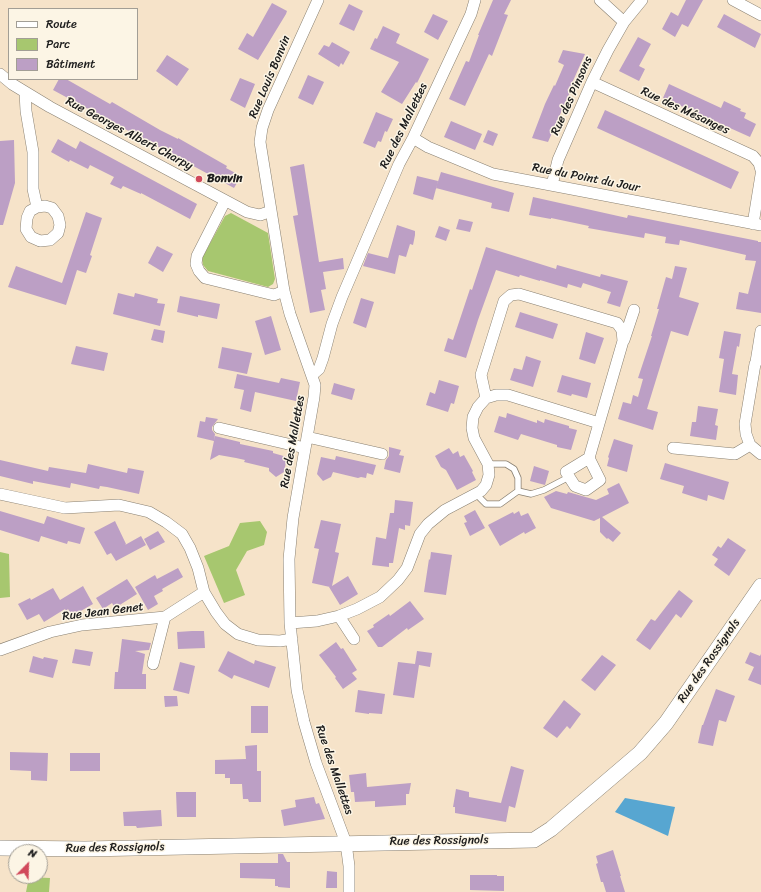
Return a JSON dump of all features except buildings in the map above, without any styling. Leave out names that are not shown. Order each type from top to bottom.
[{"type":"street","name":"Rue Louis Bonvin","points":[[312,375],[290,314],[284,291],[260,142],[262,128],[268,110],[318,0]]},
{"type":"street","name":"Rue des Mallettes","points":[[349,892],[349,866],[346,843],[316,763],[304,722],[297,690],[290,623],[290,552],[293,518],[314,397],[315,385],[312,375],[319,369],[332,324],[342,297],[399,164],[413,138],[471,14],[475,0]]},
{"type":"street","points":[[600,0],[624,22]]},
{"type":"street","name":"Rue des Pinsons","points":[[552,185],[558,160],[592,82],[624,22],[642,0]]},
{"type":"street","points":[[733,0],[761,15]]},
{"type":"street","name":"Rue Georges Albert Charpy","points":[[0,74],[12,84],[50,107],[225,201],[247,212],[260,215],[271,211]]},
{"type":"street","name":"Rue des Mésanges","points":[[592,82],[753,156],[759,163],[761,170]]},
{"type":"street","points":[[25,92],[26,111],[33,152],[33,189],[37,207]]},
{"type":"street","name":"Rue du Point du Jour","points":[[413,138],[428,147],[493,174],[757,224]]},
{"type":"street","points":[[757,224],[761,175]]},
{"type":"street","points":[[225,201],[197,256],[196,264],[199,271],[205,278],[274,295],[284,291]]},
{"type":"street","points":[[486,398],[481,375],[504,301],[511,295],[519,294],[617,323],[622,330],[623,341]]},
{"type":"street","points":[[589,458],[566,472],[575,486],[586,490],[600,480],[589,458],[623,341],[634,310]]},
{"type":"street","points":[[761,331],[758,360],[745,424],[746,434],[750,445],[761,454]]},
{"type":"street","points":[[290,623],[317,621],[339,616],[358,609],[380,596],[398,580],[407,568],[420,534],[428,524],[445,510],[481,491],[486,485],[489,475],[488,464],[474,438],[472,428],[473,418],[478,407],[486,398],[496,395],[508,395],[599,423]]},
{"type":"street","points":[[219,428],[305,448]]},
{"type":"street","points":[[307,436],[382,454]]},
{"type":"street","points":[[672,448],[735,454],[750,445]]},
{"type":"street","points":[[0,494],[65,508],[119,505],[148,512],[166,522],[182,534],[190,548],[198,568],[204,592],[225,624],[238,634],[258,640],[280,641],[292,639]]},
{"type":"street","name":"Rue des Rossignols","points":[[0,848],[85,849],[534,840],[551,829],[640,754],[666,723],[761,586]]},
{"type":"street","name":"Rue Jean Genet","points":[[0,650],[50,632],[82,626],[165,617],[204,592]]},
{"type":"street","points":[[339,616],[354,640]]},
{"type":"street","points":[[153,664],[165,617]]},
{"type":"lane","points":[[488,464],[506,464],[514,469],[518,478],[518,491]]},
{"type":"lane","points":[[476,494],[486,504],[500,504],[518,491],[531,494],[544,490],[569,476]]},
{"type":"green space","points":[[231,213],[268,233],[275,279],[273,284],[268,287],[208,271],[203,265],[202,258],[225,216]]},
{"type":"green space","points":[[260,521],[267,532],[264,545],[247,551],[236,570],[245,595],[224,603],[204,556],[229,546],[240,523]]},
{"type":"green space","points":[[0,552],[9,554],[10,597],[0,598]]},
{"type":"green space","points":[[48,878],[50,878],[49,892],[26,892],[28,884],[48,884]]},
{"type":"water","points":[[625,798],[675,807],[668,836],[615,812]]},
{"type":"place","name":"Bonvin","points":[[199,179]]}]
